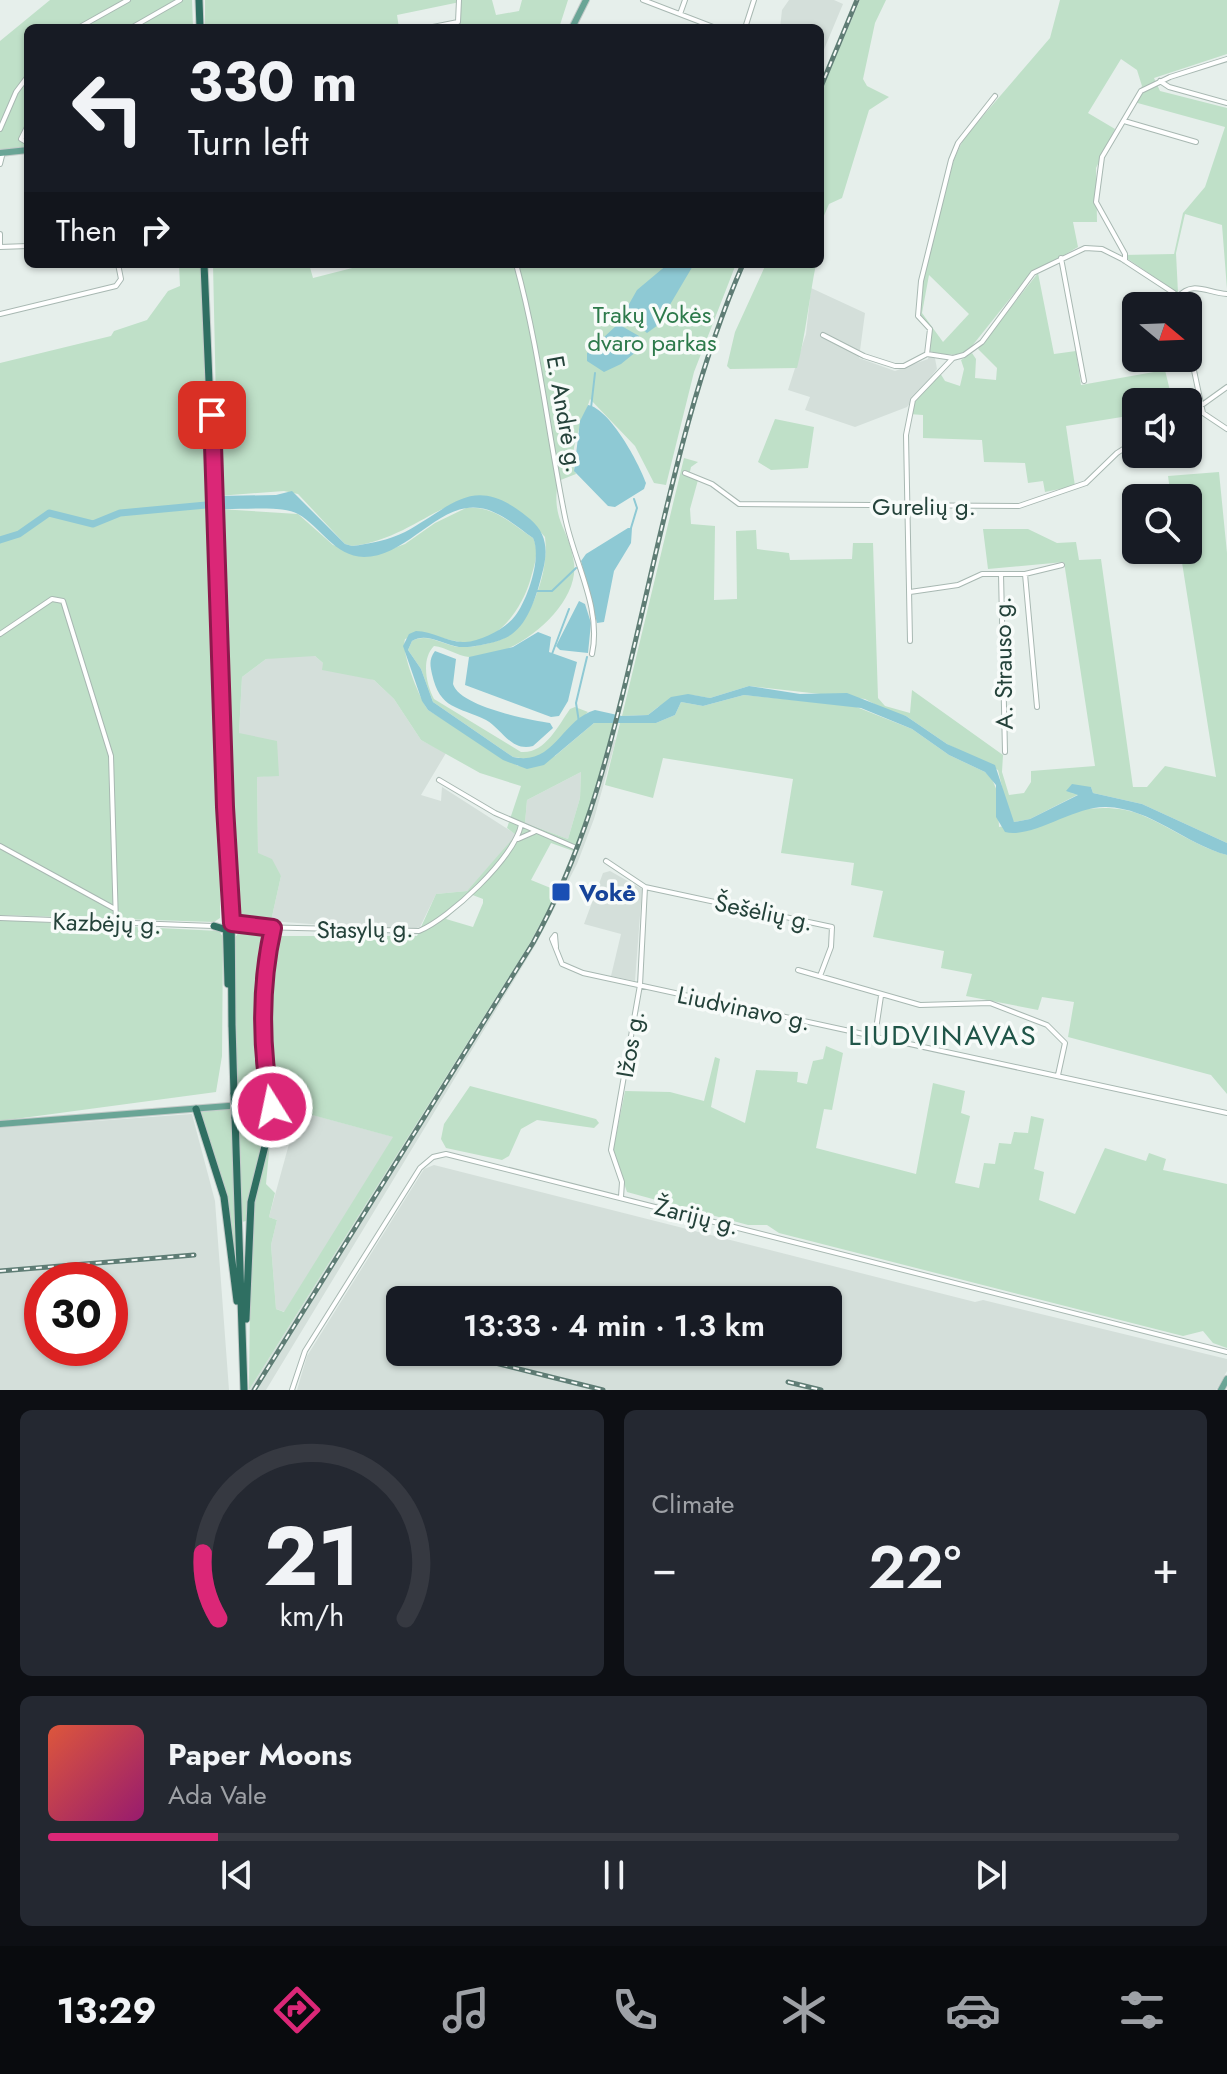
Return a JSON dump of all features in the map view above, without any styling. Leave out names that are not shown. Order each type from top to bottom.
[{"type":"highway","points":[[198,0],[199,24]]},
{"type":"highway","points":[[206,268],[242,1335]]},
{"type":"highway","points":[[214,926],[257,927]]},
{"type":"highway","points":[[196,1109],[227,1210],[243,1345],[244,1390]]},
{"type":"highway","points":[[243,1345],[251,1202],[269,1109]]},
{"type":"main road","points":[[574,24],[586,0]]},
{"type":"main road","points":[[2,153],[24,150]]},
{"type":"main road","points":[[0,1124],[254,1105],[269,1109]]},
{"type":"main road","points":[[1221,1390],[1227,1379]]},
{"type":"street","points":[[85,24],[128,0]]},
{"type":"street","points":[[138,24],[180,0]]},
{"type":"street","points":[[456,24],[459,0]]},
{"type":"street","points":[[643,0],[706,24]]},
{"type":"street","points":[[680,14],[685,0]]},
{"type":"street","points":[[746,24],[754,0]]},
{"type":"street","points":[[1125,261],[1125,254],[1099,208],[1095,189],[1102,157],[1138,94],[1160,81],[1227,59]]},
{"type":"street","points":[[0,129],[24,81]]},
{"type":"street","points":[[1160,81],[1169,87],[1227,103]]},
{"type":"street","points":[[927,354],[930,329],[918,316],[921,281],[951,160],[958,143],[995,96]]},
{"type":"street","points":[[1124,121],[1196,142]]},
{"type":"street","points":[[0,164],[2,153]]},
{"type":"street","points":[[0,234],[0,247],[24,246]]},
{"type":"street","points":[[823,335],[864,356],[895,366],[904,366],[927,354],[953,358],[967,354],[982,342],[1033,273],[1061,258],[1096,247],[1125,261],[1171,292]]},
{"type":"street","points":[[1061,258],[1084,381]]},
{"type":"street","points":[[0,314],[116,286],[121,279],[119,268]]},
{"type":"street","name":"E. Andrė g.","points":[[517,268],[529,314],[565,515],[595,625],[592,654]]},
{"type":"street","points":[[1182,292],[1195,287],[1227,294]]},
{"type":"street","points":[[943,357],[941,362],[945,365]]},
{"type":"street","points":[[910,641],[907,506],[909,407],[928,382],[953,358]]},
{"type":"street","points":[[1202,408],[1227,387]]},
{"type":"street","points":[[1202,410],[1227,429]]},
{"type":"street","name":"Gurelių g.","points":[[685,473],[739,504],[1012,507],[1043,500],[1086,483],[1122,450]]},
{"type":"street","points":[[910,592],[958,585],[982,574],[1025,574],[1062,565]]},
{"type":"street","name":"A. Strauso g.","points":[[1001,574],[1005,752]]},
{"type":"street","points":[[1025,574],[1037,707]]},
{"type":"street","points":[[0,634],[52,599],[63,601],[111,756],[116,923]]},
{"type":"street","points":[[439,780],[521,825],[574,847]]},
{"type":"street","points":[[518,839],[521,825]]},
{"type":"street","points":[[518,839],[536,832]]},
{"type":"street","name":"Stasylų g.","points":[[257,927],[419,931],[451,912],[518,839]]},
{"type":"street","points":[[0,846],[115,909]]},
{"type":"street","points":[[606,861],[645,887]]},
{"type":"street","name":"Šešėlių g.","points":[[645,887],[832,927],[831,947],[820,976]]},
{"type":"street","name":"Ižos g.","points":[[621,1197],[623,1186],[611,1150],[640,985],[645,887]]},
{"type":"street","name":"Kazbėjų g.","points":[[0,918],[214,926]]},
{"type":"street","points":[[269,1109],[264,1002],[273,928]]},
{"type":"street","name":"Liudvinavo g.","points":[[556,947],[567,969],[1227,1113]]},
{"type":"street","points":[[798,970],[881,996],[928,1006],[984,1002],[1035,1018],[1065,1043],[1058,1076]]},
{"type":"street","points":[[875,1036],[881,996]]},
{"type":"street","name":"Žarijų g.","points":[[292,1390],[305,1351],[428,1159],[441,1154],[457,1155],[1227,1352]]},
{"type":"shaded area","points":[[789,0],[834,0],[843,4],[824,49],[824,24],[780,24],[782,10]]},
{"type":"shaded area","points":[[811,288],[865,313],[859,358],[895,371],[928,359],[930,351],[934,353],[937,369],[907,407],[855,427],[805,410],[810,397],[788,390],[806,334]]},
{"type":"shaded area","points":[[286,655],[315,656],[323,663],[374,680],[394,699],[421,740],[446,753],[421,795],[441,801],[442,787],[517,835],[467,891],[436,894],[420,927],[405,931],[271,921],[281,876],[258,854],[257,777],[279,775],[239,733],[242,677],[266,659]]},
{"type":"shaded area","points":[[611,739],[616,740],[594,819],[577,864],[536,944],[266,1390],[249,1390],[527,948],[576,852]]},
{"type":"shaded area","points":[[581,772],[580,798],[568,839],[525,823],[527,800]]},
{"type":"shaded area","points":[[610,871],[642,889],[635,981],[611,976],[621,934],[584,924],[603,873]]},
{"type":"shaded area","points":[[298,1111],[394,1137],[285,1312],[276,1309],[271,1245],[277,1220],[269,1217]]},
{"type":"shaded area","points":[[192,1114],[215,1201],[229,1390],[0,1390],[0,1128]]},
{"type":"shaded area","points":[[434,1165],[975,1302],[983,1300],[1227,1359],[1227,1371],[1216,1390],[297,1390],[307,1356],[424,1169]]},
{"type":"green space","points":[[50,0],[192,0],[193,24],[24,24],[24,148],[0,151],[0,41]]},
{"type":"green space","points":[[205,0],[492,0],[496,15],[519,11],[522,0],[568,0],[560,24],[460,24],[460,2],[397,15],[398,24],[205,24]]},
{"type":"green space","points":[[860,0],[886,0],[875,23],[863,79],[867,86],[889,97],[869,110],[842,198],[829,204],[824,216],[824,85]]},
{"type":"green space","points":[[1060,0],[1227,0],[1227,54],[1154,78],[1160,91],[1227,108],[1227,289],[1222,225],[1185,214],[1176,253],[1178,292],[1122,255],[1174,254],[1183,213],[1205,187],[1225,127],[1134,102],[1142,86],[1137,70],[1121,59],[1088,113],[1115,129],[1096,168],[1097,222],[1073,222],[1078,247],[1028,276],[968,351],[949,355],[930,351],[932,329],[920,315],[923,279],[954,159],[964,138],[1050,38]],"holes":[[[929,275],[969,314],[943,342],[922,313]]]},
{"type":"green space","points":[[179,268],[201,268],[221,838],[220,918],[214,922],[0,915],[0,363],[111,336],[114,331],[147,320],[168,291],[180,286]]},
{"type":"green space","name":"Trakų Vokės dvaro parkas","points":[[213,268],[310,268],[313,278],[352,268],[734,268],[694,372],[666,485],[654,483],[635,446],[590,399],[574,446],[576,474],[558,481],[556,495],[574,563],[573,580],[566,597],[540,628],[504,650],[469,657],[434,646],[427,658],[427,679],[434,699],[521,752],[537,749],[544,744],[570,709],[575,707],[588,712],[544,755],[528,759],[513,757],[433,702],[421,669],[408,650],[412,641],[424,638],[460,647],[486,644],[505,638],[518,626],[538,590],[546,549],[545,537],[518,512],[493,500],[471,499],[381,539],[352,546],[345,544],[298,494],[284,491],[218,496]]},
{"type":"green space","points":[[764,268],[815,268],[797,368],[730,369],[727,366],[735,332]]},
{"type":"green space","points":[[1038,273],[1054,354],[1076,351],[1081,385],[1165,372],[1169,388],[1122,388],[1122,417],[1066,426],[1075,486],[1045,492],[1043,481],[1028,483],[1025,463],[984,462],[982,440],[923,438],[923,415],[909,414],[916,399],[940,373],[945,381],[960,386],[964,369],[961,360],[972,353],[976,359],[975,378],[996,380],[997,368],[978,349]]},
{"type":"green space","points":[[775,419],[814,427],[808,468],[771,470],[758,462]]},
{"type":"green space","points":[[684,458],[698,462],[691,467],[689,476],[698,480],[690,509],[691,524],[715,526],[714,600],[737,599],[736,531],[756,530],[757,549],[789,553],[790,560],[852,559],[853,543],[873,543],[878,698],[885,706],[910,713],[912,690],[1003,755],[1002,772],[1009,795],[1024,793],[1031,782],[1031,771],[1095,766],[1064,562],[988,569],[983,529],[1028,529],[1057,543],[1076,542],[1079,560],[1101,559],[1133,787],[1147,787],[1165,766],[1216,777],[1182,564],[1202,564],[1202,484],[1169,484],[1168,476],[1219,472],[1227,553],[1227,843],[1142,804],[1093,793],[1091,787],[1071,793],[1079,794],[1030,819],[1014,822],[1008,812],[998,770],[947,744],[906,716],[891,713],[865,699],[749,686],[710,698],[692,695],[658,707],[648,715],[622,716]]},
{"type":"green space","points":[[466,508],[485,509],[533,538],[536,554],[526,592],[513,614],[496,633],[473,642],[428,636],[405,639],[408,664],[428,710],[518,766],[555,756],[594,723],[615,722],[594,803],[576,852],[551,843],[531,880],[558,891],[527,948],[249,1390],[251,1213],[271,1131],[266,1184],[275,1193],[269,1217],[277,1220],[271,1245],[276,1309],[284,1312],[393,1137],[279,1106],[273,1101],[266,1003],[276,936],[417,936],[436,894],[467,891],[516,835],[507,828],[521,786],[480,773],[421,740],[394,699],[374,680],[322,670],[323,663],[315,656],[266,659],[242,677],[239,733],[277,741],[279,776],[257,777],[258,853],[272,859],[281,876],[271,921],[236,920],[219,509],[298,514],[333,545],[372,556],[405,544],[435,523]],"holes":[[[581,772],[580,798],[568,839],[525,823],[527,800]],[[470,894],[483,899],[473,927],[446,919]]]},
{"type":"green space","points":[[744,695],[854,706],[912,729],[949,755],[985,772],[992,779],[997,791],[999,827],[1072,811],[1127,810],[1227,855],[1227,1094],[1211,1075],[1068,1037],[1074,1002],[1042,997],[1038,1010],[966,996],[972,974],[941,968],[944,951],[873,937],[883,891],[851,885],[854,863],[781,853],[793,779],[663,758],[653,798],[605,785],[620,723],[656,723],[675,715],[681,702],[703,706]]},
{"type":"green space","points":[[0,920],[219,931],[223,937],[222,1056],[216,1092],[0,1121]]},
{"type":"green space","points":[[262,931],[267,942],[261,997],[265,1087],[238,1099],[234,939],[239,932]]},
{"type":"green space","points":[[826,1046],[843,1053],[832,1110],[824,1109],[816,1148],[916,1174],[933,1083],[965,1091],[961,1113],[970,1116],[955,1183],[979,1188],[984,1163],[995,1164],[999,1143],[1011,1144],[1014,1132],[1028,1133],[1031,1116],[1044,1119],[1034,1169],[1044,1172],[1039,1200],[1075,1214],[1105,1148],[1146,1161],[1149,1153],[1166,1159],[1163,1170],[1227,1184],[1227,1348],[1213,1343],[1203,1331],[1183,1336],[779,1233],[767,1225],[748,1225],[627,1192],[613,1151],[625,1091],[670,1092],[704,1101],[715,1057],[720,1059],[711,1107],[745,1123],[756,1070],[798,1072],[797,1082],[807,1084],[813,1061],[823,1059]]},
{"type":"green space","points":[[470,1086],[596,1119],[599,1123],[594,1128],[537,1120],[521,1129],[509,1156],[502,1160],[446,1148],[441,1139],[444,1124]]},
{"type":"green space","points":[[239,1108],[260,1110],[266,1122],[246,1221],[242,1222]]},
{"type":"green space","points":[[231,1109],[236,1266],[226,1196],[201,1112]]},
{"type":"water","points":[[663,268],[692,268],[658,325],[647,333],[624,313],[637,290]]},
{"type":"water","points":[[618,324],[639,336],[642,347],[621,364],[604,372],[587,361],[587,353]]},
{"type":"water","points":[[588,405],[597,409],[614,426],[646,483],[644,489],[615,507],[608,506],[574,471],[580,421]]},
{"type":"water","points":[[292,491],[345,544],[352,546],[399,535],[452,504],[479,495],[494,497],[511,505],[536,525],[545,544],[544,566],[532,607],[518,629],[501,640],[471,647],[423,638],[412,641],[408,650],[421,669],[433,702],[513,757],[539,755],[583,715],[595,710],[622,716],[648,715],[671,697],[688,694],[710,698],[749,686],[800,694],[847,693],[906,716],[947,744],[995,765],[1014,822],[1030,819],[1078,795],[1066,791],[1072,784],[1091,787],[1093,793],[1142,804],[1227,843],[1227,855],[1138,813],[1106,807],[1081,811],[1028,831],[1005,832],[996,817],[996,785],[985,772],[949,755],[912,729],[861,708],[744,695],[703,706],[681,702],[675,715],[656,723],[594,723],[544,765],[527,769],[503,760],[428,710],[403,646],[409,634],[416,631],[465,642],[499,630],[515,616],[529,589],[536,556],[533,538],[494,512],[465,508],[437,520],[395,548],[380,555],[364,557],[344,552],[291,511],[219,509],[218,496],[276,495]]},
{"type":"water","points":[[632,528],[631,543],[614,571],[604,622],[597,623],[581,561],[586,554]]},
{"type":"water","points":[[579,601],[585,604],[591,623],[588,653],[560,650],[556,646]]},
{"type":"water","points":[[538,632],[551,637],[549,652],[577,662],[568,701],[559,716],[551,717],[465,685],[469,657],[513,647]]},
{"type":"water","points":[[435,651],[456,659],[453,684],[468,699],[497,711],[550,723],[553,728],[533,746],[519,746],[486,720],[445,701],[435,686],[430,665]]},
{"type":"waterway","points":[[591,408],[595,373]]},
{"type":"waterway","points":[[631,528],[637,508],[634,499]]},
{"type":"waterway","name":"Vokė","points":[[0,540],[19,534],[49,513],[93,524],[120,513],[217,504]]},
{"type":"waterway","points":[[536,591],[552,591],[576,568]]},
{"type":"waterway","points":[[552,654],[569,609]]},
{"type":"waterway","points":[[579,722],[576,703],[587,657]]},
{"type":"railway","points":[[824,79],[857,0]]},
{"type":"railway","points":[[254,1390],[533,943],[565,877],[591,809],[611,740],[691,413],[723,313],[741,268]]},
{"type":"railway","points":[[0,1271],[194,1255]]},
{"type":"railway","points":[[507,1366],[603,1390]]},
{"type":"railway","points":[[788,1382],[821,1390]]},
{"type":"place","name":"Vokė","points":[[561,892]]},
{"type":"district","name":"LIUDVINAVAS","points":[[943,1035]]},
{"type":"route","points":[[212,415],[225,807],[232,923],[273,928],[264,1002],[267,1089],[272,1107]]}]
